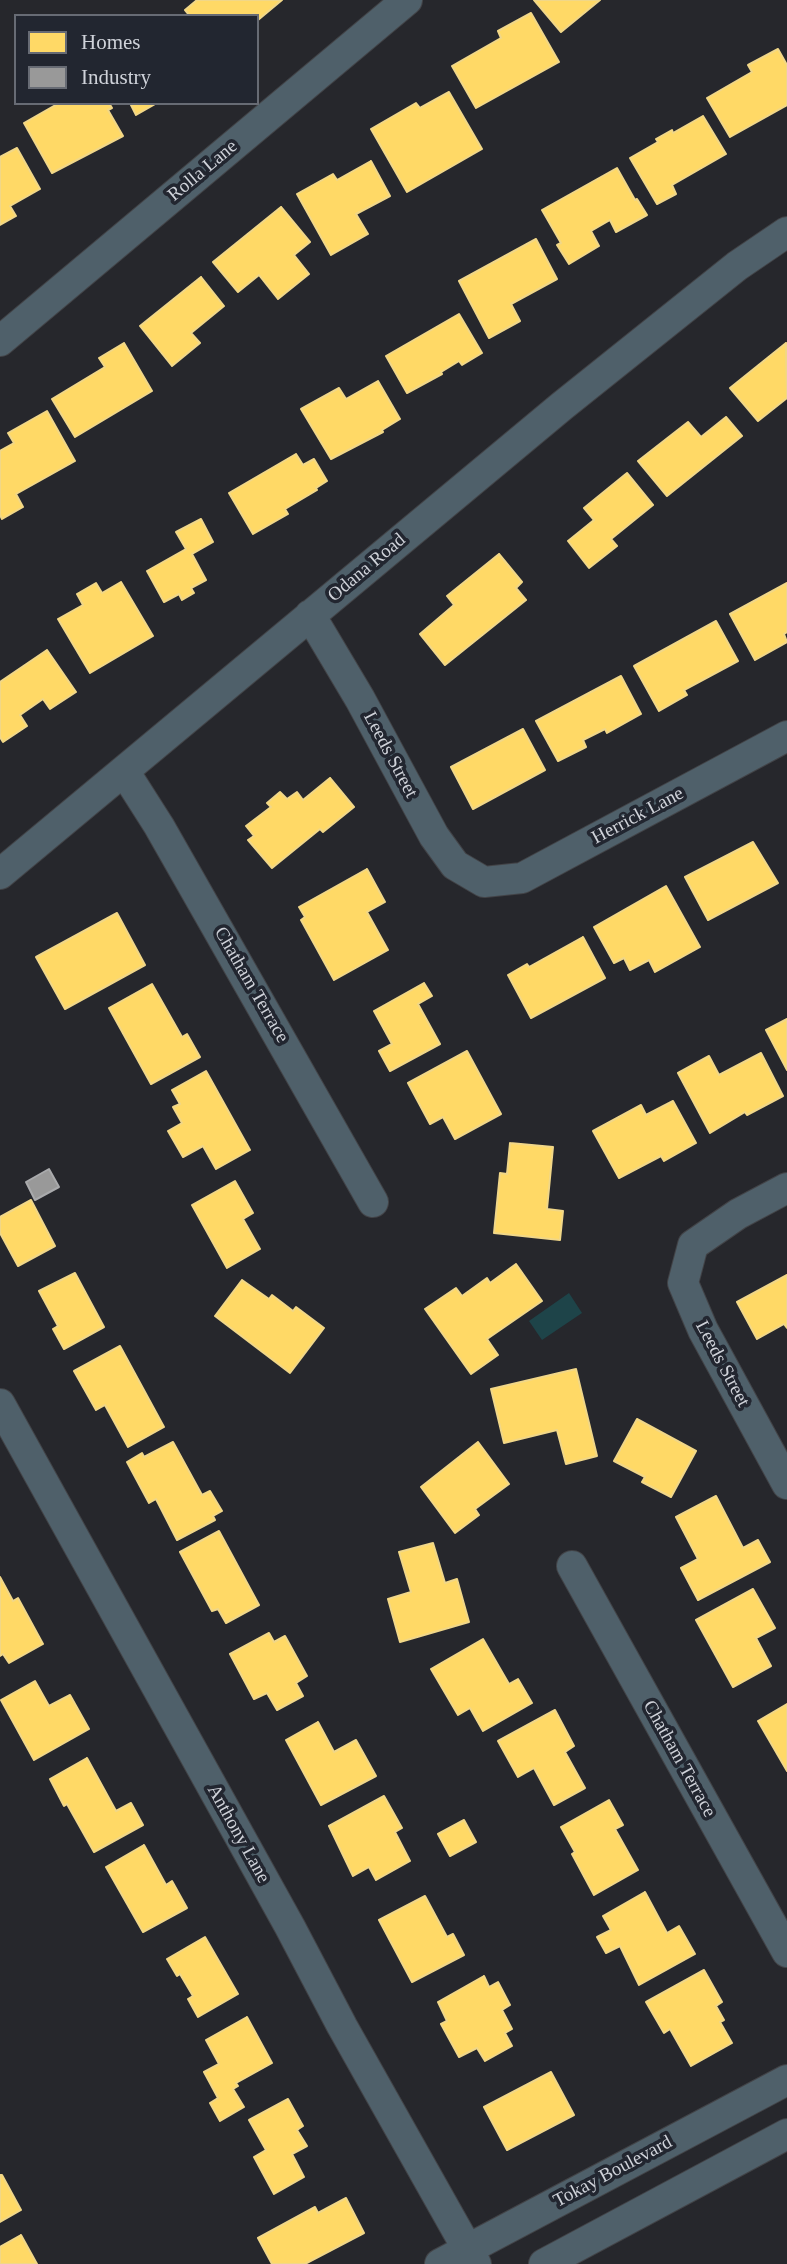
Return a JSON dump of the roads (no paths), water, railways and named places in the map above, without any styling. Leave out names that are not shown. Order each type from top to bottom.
[{"type":"street","name":"Rolla Lane","points":[[0,341],[407,0]]},
{"type":"street","name":"Odana Road","points":[[737,266],[787,211]]},
{"type":"street","name":"Odana Road","points":[[0,874],[562,406],[737,266],[787,232]]},
{"type":"street","name":"Leeds Street","points":[[310,615],[360,699],[434,836],[455,865],[484,881]]},
{"type":"street","name":"Herrick Lane","points":[[484,881],[522,878],[787,736]]},
{"type":"street","name":"Chatham Terrace","points":[[124,771],[166,837],[373,1202]]},
{"type":"street","name":"Leeds Street","points":[[787,1188],[738,1214],[693,1245],[683,1283],[703,1330],[787,1484]]},
{"type":"street","name":"Anthony Lane","points":[[0,1404],[472,2256]]},
{"type":"street","name":"Chatham Terrace","points":[[572,1566],[787,1952]]},
{"type":"street","name":"Tokay Boulevard","points":[[439,2264],[472,2256],[775,2087]]},
{"type":"street","points":[[544,2264],[786,2136],[775,2087]]},
{"type":"water","points":[[569,1293],[582,1313],[542,1340],[529,1321]]}]
